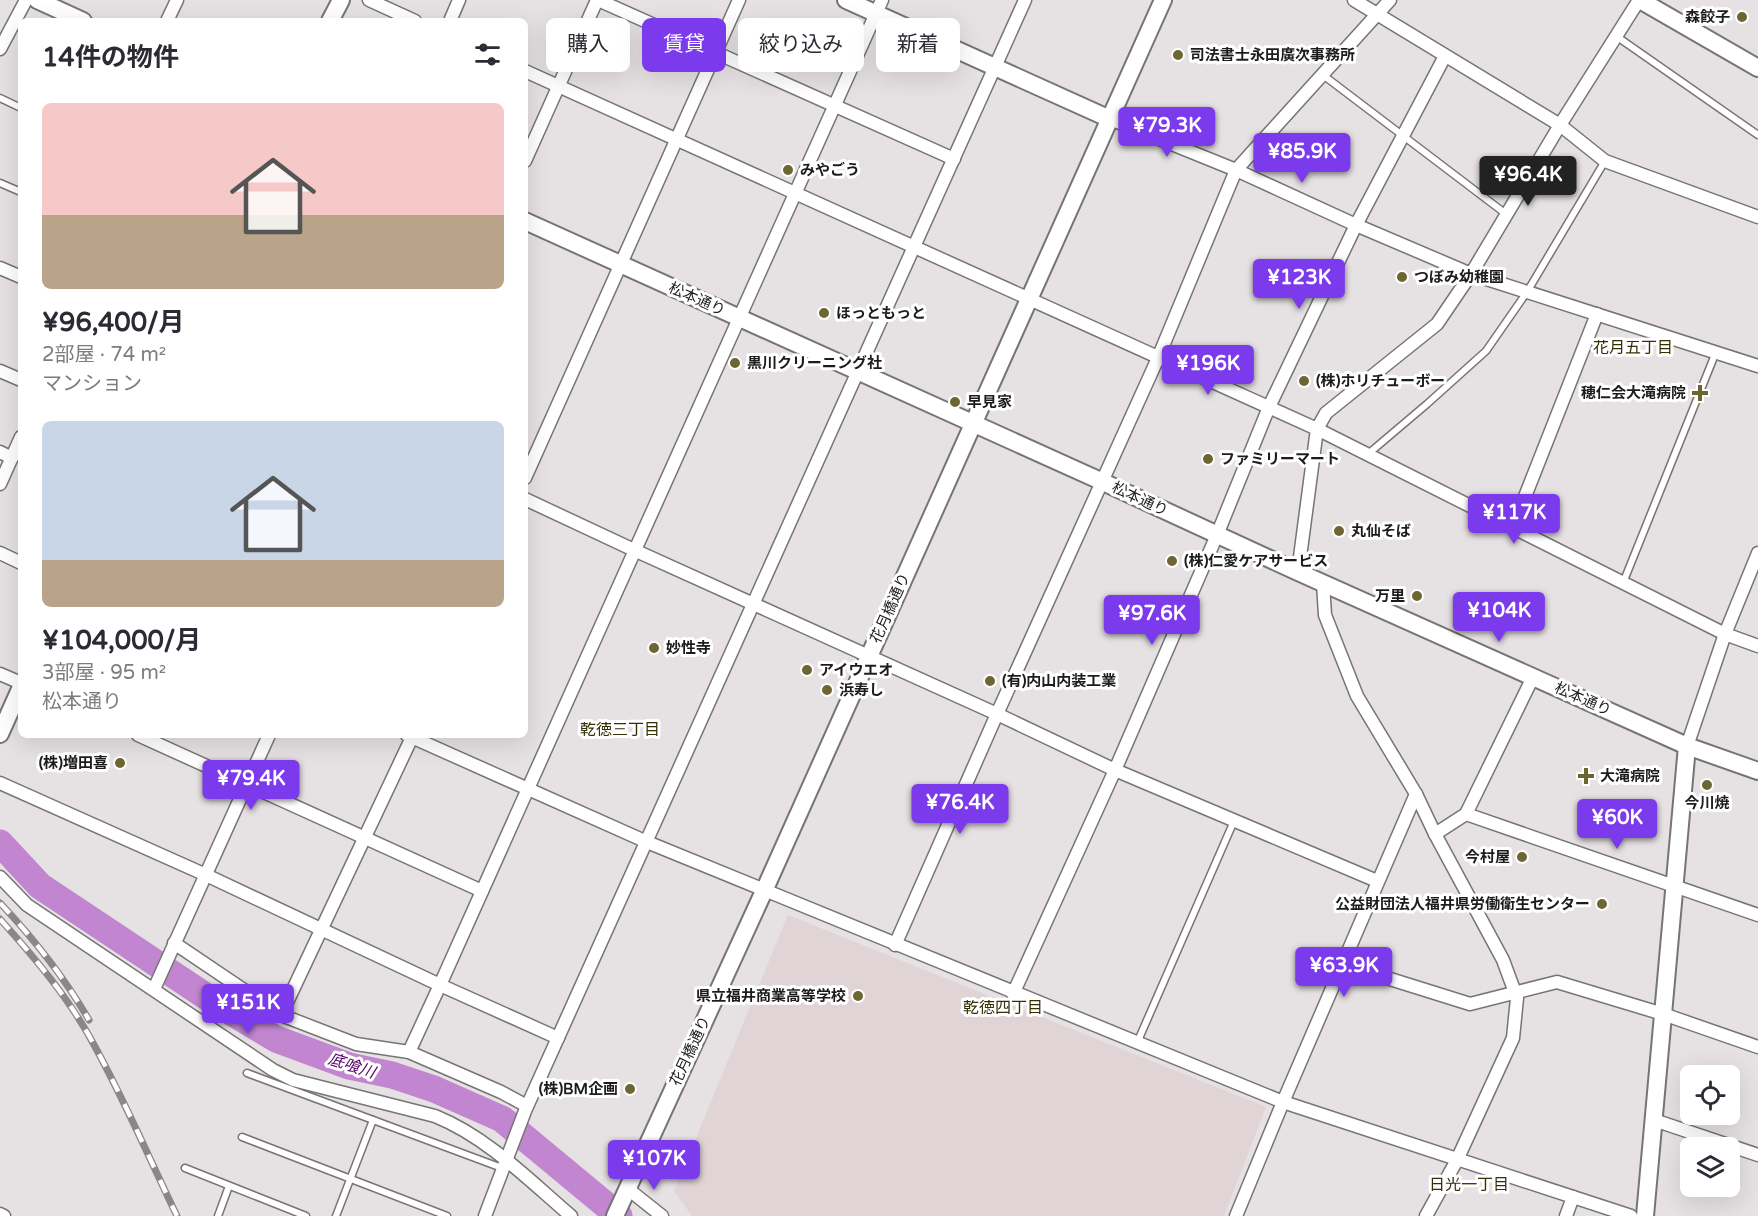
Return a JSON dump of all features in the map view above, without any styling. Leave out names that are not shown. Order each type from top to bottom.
[{"type":"street","points":[[0,49],[26,0]]},
{"type":"street","points":[[37,0],[76,18]]},
{"type":"street","points":[[168,18],[177,0]]},
{"type":"street","points":[[332,18],[341,0]]},
{"type":"street","points":[[369,0],[408,18]]},
{"type":"street","points":[[451,18],[459,0]]},
{"type":"street","points":[[528,154],[598,0],[642,19]]},
{"type":"street","points":[[726,30],[740,0]]},
{"type":"street","points":[[846,0],[879,7],[995,68],[1236,170],[1471,274],[1758,366]]},
{"type":"street","points":[[485,1216],[526,1108],[1025,0]]},
{"type":"street","name":"花月橋通り","points":[[615,1216],[764,891],[1163,0]]},
{"type":"street","points":[[1354,0],[1560,125],[1605,160],[1758,217]]},
{"type":"street","points":[[895,945],[1158,358],[1236,170],[1390,0]]},
{"type":"street","points":[[1298,572],[1317,429],[1326,413],[1437,324],[1471,274],[1560,125],[1640,0],[1758,68]]},
{"type":"street","points":[[409,1052],[879,7]]},
{"type":"street","points":[[726,56],[954,159]]},
{"type":"street","points":[[1013,994],[1217,535],[1269,407],[1356,225],[1445,56]]},
{"type":"street","points":[[528,72],[1317,429],[1725,634],[1758,646]]},
{"type":"street","points":[[528,471],[707,72]]},
{"type":"street","name":"松本通り","points":[[528,222],[1687,746],[1758,771]]},
{"type":"street","points":[[0,268],[18,276]]},
{"type":"street","points":[[1513,527],[1597,314]]},
{"type":"street","points":[[0,371],[18,379]]},
{"type":"street","points":[[0,484],[6,455],[18,441]]},
{"type":"street","points":[[528,500],[997,714],[1114,770],[1377,881]]},
{"type":"street","points":[[0,553],[18,562]]},
{"type":"street","points":[[1645,1216],[1687,746],[1725,634],[1758,553]]},
{"type":"street","points":[[1323,583],[1325,615],[1357,696],[1416,794],[1503,960],[1517,998],[1513,1038],[1457,1160],[1426,1216]]},
{"type":"street","points":[[0,674],[18,683]]},
{"type":"street","points":[[1435,834],[1466,814],[1533,677]]},
{"type":"street","points":[[0,734],[18,692]]},
{"type":"street","points":[[145,738],[482,891]]},
{"type":"street","points":[[154,989],[268,738]]},
{"type":"street","points":[[281,1015],[410,738]]},
{"type":"street","points":[[415,738],[647,842],[1013,994],[1283,1102],[1631,1216]]},
{"type":"street","points":[[0,783],[206,875],[322,931],[558,1038]]},
{"type":"street","points":[[1236,1216],[1416,794]]},
{"type":"street","points":[[1466,814],[1758,915]]},
{"type":"street","points":[[0,877],[27,904],[273,1070],[293,1080],[435,1116],[452,1123],[506,1159],[572,1216]]},
{"type":"street","points":[[174,943],[281,1015],[357,1044],[409,1052],[501,1092],[526,1108]]},
{"type":"street","points":[[1342,964],[1470,1004],[1557,982],[1663,1014],[1758,1047]]},
{"type":"street","points":[[1653,1120],[1758,1155]]},
{"type":"street","points":[[625,1194],[662,1216]]},
{"type":"street","points":[[1566,1216],[1573,1197]]},
{"type":"lane","points":[[1616,36],[1758,135]]},
{"type":"lane","points":[[1323,75],[1506,214]]},
{"type":"lane","points":[[0,98],[18,107]]},
{"type":"lane","points":[[1368,454],[1486,351],[1527,292],[1605,160]]},
{"type":"lane","points":[[0,183],[18,191]]},
{"type":"lane","points":[[1623,583],[1716,352]]},
{"type":"lane","points":[[1137,1043],[1234,820]]},
{"type":"lane","points":[[247,1073],[373,1120],[506,1159]]},
{"type":"lane","points":[[336,1216],[373,1120]]},
{"type":"lane","points":[[242,1137],[447,1216]]},
{"type":"lane","points":[[185,1168],[306,1216]]},
{"type":"lane","points":[[218,1216],[229,1186]]},
{"type":"shaded area","points":[[788,915],[1266,1107],[1224,1216],[692,1216],[674,1191]]},
{"type":"waterway","name":"底喰川","points":[[0,843],[40,886],[213,1001],[276,1039],[349,1066],[392,1075],[434,1089],[502,1119],[619,1216]]},
{"type":"railway","points":[[0,903],[48,959],[89,1020]]},
{"type":"railway","points":[[0,919],[50,978],[84,1026],[177,1216]]},
{"type":"place","name":"森餃子","points":[[1742,17]]},
{"type":"place","name":"司法書士永田廣次事務所","points":[[1178,55]]},
{"type":"place","name":"みやごう","points":[[788,170]]},
{"type":"place","name":"つぼみ幼稚園","points":[[1402,277]]},
{"type":"place","name":"ほっともっと","points":[[824,313]]},
{"type":"place","name":"黒川クリーニング社","points":[[735,363]]},
{"type":"place","name":"(株)ホリチューボー","points":[[1304,381]]},
{"type":"place","name":"穂仁会大滝病院","points":[[1700,393]]},
{"type":"place","name":"早見家","points":[[955,402]]},
{"type":"place","name":"ファミリーマート","points":[[1208,459]]},
{"type":"place","name":"丸仙そば","points":[[1339,531]]},
{"type":"place","name":"(株)仁愛ケアサービス","points":[[1172,561]]},
{"type":"place","name":"万里","points":[[1417,596]]},
{"type":"place","name":"妙性寺","points":[[654,648]]},
{"type":"place","name":"アイウエオ","points":[[807,670]]},
{"type":"place","name":"(有)内山内装工業","points":[[990,681]]},
{"type":"place","name":"浜寿し","points":[[827,690]]},
{"type":"place","name":"(株)増田喜","points":[[120,763]]},
{"type":"place","name":"大滝病院","points":[[1586,776]]},
{"type":"place","name":"今川焼","points":[[1707,785]]},
{"type":"place","name":"今村屋","points":[[1522,857]]},
{"type":"place","name":"公益財団法人福井県労働衛生センター","points":[[1602,904]]},
{"type":"place","name":"県立福井商業高等学校","points":[[858,996]]},
{"type":"place","name":"(株)BM企画","points":[[630,1089]]},
{"type":"district","name":"花月五丁目","points":[[1633,347]]},
{"type":"district","name":"乾徳三丁目","points":[[620,729]]},
{"type":"district","name":"乾徳四丁目","points":[[1003,1007]]},
{"type":"district","name":"日光一丁目","points":[[1469,1184]]}]
